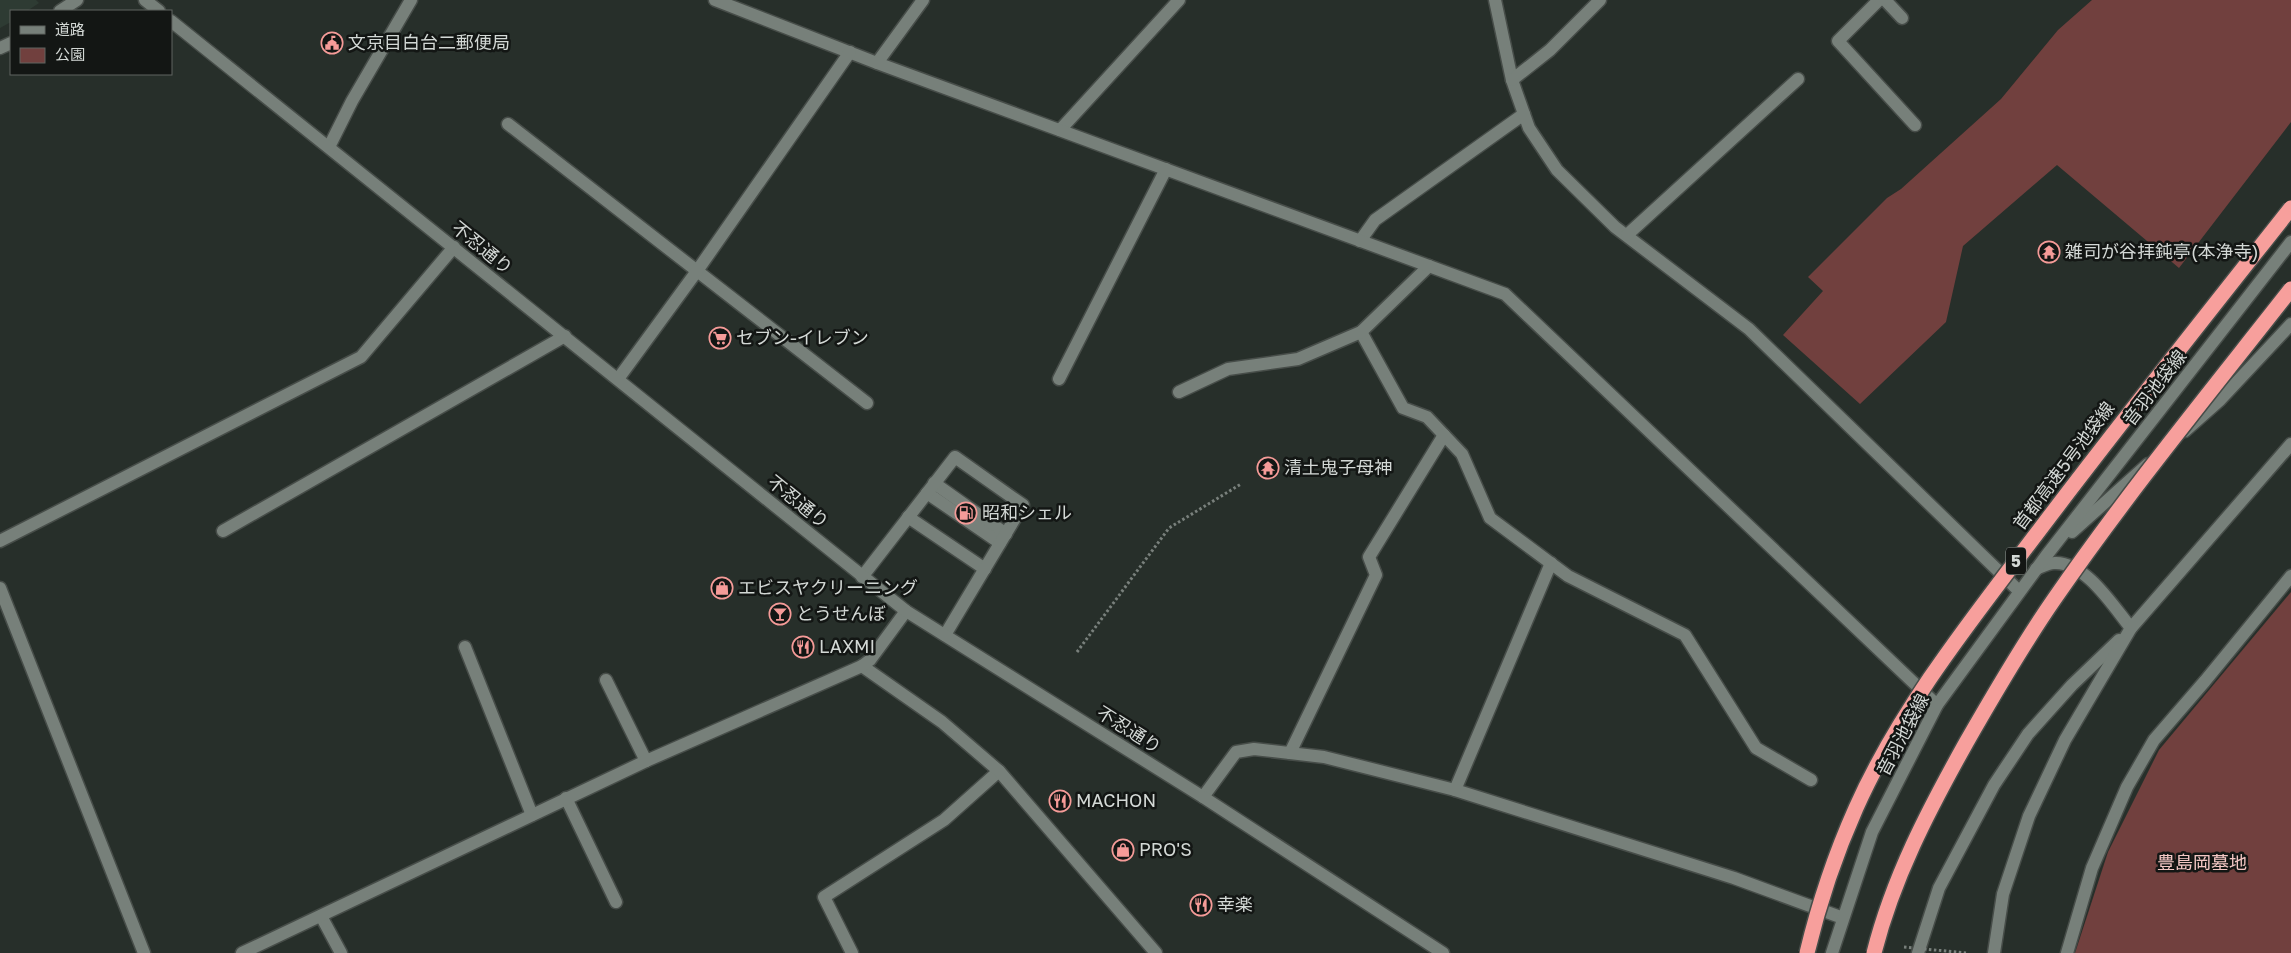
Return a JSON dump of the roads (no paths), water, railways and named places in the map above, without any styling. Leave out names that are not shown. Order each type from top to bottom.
[{"type":"highway","name":"首都高速5号池袋線","points":[[1807,953],[1822,894],[1856,807],[1901,724],[1929,681],[2098,452],[2291,208]]},
{"type":"highway","points":[[1874,953],[1902,868],[1928,810],[1990,700],[2038,624],[2133,489],[2291,289]]},
{"type":"street","points":[[61,10],[76,0]]},
{"type":"street","points":[[145,0],[158,10]]},
{"type":"street","points":[[329,147],[352,101],[411,0]]},
{"type":"street","points":[[715,0],[877,63],[1505,294],[1937,705]]},
{"type":"street","points":[[877,63],[923,0]]},
{"type":"street","points":[[1060,130],[1179,0]]},
{"type":"street","points":[[1495,0],[1512,80],[1529,128],[1557,170],[1588,202],[1627,235],[1749,329],[2019,591]]},
{"type":"street","points":[[1512,80],[1550,50],[1600,0]]},
{"type":"street","points":[[1880,0],[1838,41],[1915,125]]},
{"type":"street","points":[[1885,0],[1902,18]]},
{"type":"street","name":"不忍通り","points":[[172,22],[906,611],[1203,797],[1443,953]]},
{"type":"street","points":[[618,379],[697,272],[850,52]]},
{"type":"street","points":[[1627,235],[1798,79]]},
{"type":"street","points":[[1360,241],[1375,220],[1524,114]]},
{"type":"street","points":[[508,124],[867,402]]},
{"type":"street","points":[[1059,379],[1166,168]]},
{"type":"street","name":"音羽池袋線","points":[[1832,953],[1872,832],[1937,705],[2019,591],[2291,242]]},
{"type":"street","points":[[0,541],[361,357],[454,247]]},
{"type":"street","points":[[1179,392],[1228,369],[1298,359],[1361,332],[1429,266]]},
{"type":"street","name":"音羽池袋線","points":[[2046,556],[2220,400],[2291,324]]},
{"type":"street","points":[[1361,332],[1403,408],[1427,418],[1462,454],[1490,518],[1568,576],[1685,635],[1756,748],[1811,780]]},
{"type":"street","points":[[223,531],[565,336]]},
{"type":"street","points":[[1290,753],[1376,575],[1369,557],[1444,435]]},
{"type":"street","points":[[1918,953],[1939,888],[1994,785],[2028,734],[2072,685],[2132,628],[2291,444]]},
{"type":"street","points":[[862,577],[955,456],[1023,505],[944,635]]},
{"type":"street","points":[[931,488],[1003,539]]},
{"type":"street","points":[[908,517],[985,569]]},
{"type":"street","points":[[2036,569],[2052,563],[2067,564],[2080,571],[2097,586],[2132,628]]},
{"type":"street","points":[[1455,790],[1551,564]]},
{"type":"street","points":[[2067,953],[2092,868],[2127,787],[2154,740],[2206,681],[2291,576]]},
{"type":"street","points":[[0,588],[144,953]]},
{"type":"street","points":[[242,953],[566,798],[862,666],[870,660],[906,611]]},
{"type":"street","points":[[1994,953],[2003,894],[2029,816],[2065,740],[2132,628]]},
{"type":"street","points":[[465,647],[532,815]]},
{"type":"street","points":[[862,666],[942,722],[999,771],[1156,953]]},
{"type":"street","points":[[606,680],[646,761]]},
{"type":"street","points":[[1203,797],[1236,752],[1254,749],[1324,757],[1455,790],[1734,878],[1843,918]]},
{"type":"street","points":[[852,953],[824,897],[944,820],[999,771]]},
{"type":"street","points":[[566,798],[616,902]]},
{"type":"street","points":[[321,916],[341,953]]},
{"type":"place","name":"文京目白台二郵便局","points":[[332,43]]},
{"type":"place","name":"雑司が谷拝鈍亭(本浄寺)","points":[[2049,252]]},
{"type":"place","name":"セブン-イレブン","points":[[720,338]]},
{"type":"place","name":"清土鬼子母神","points":[[1268,468]]},
{"type":"place","name":"昭和シェル","points":[[966,513]]},
{"type":"place","name":"エビスヤクリーニング","points":[[722,588]]},
{"type":"place","name":"とうせんぼ","points":[[780,614]]},
{"type":"place","name":"LAXMI","points":[[803,647]]},
{"type":"place","name":"MACHON","points":[[1060,801]]},
{"type":"place","name":"PRO'S","points":[[1123,850]]},
{"type":"place","name":"幸楽","points":[[1201,905]]},
{"type":"park label","name":"豊島岡墓地","points":[[2202,863]]}]
